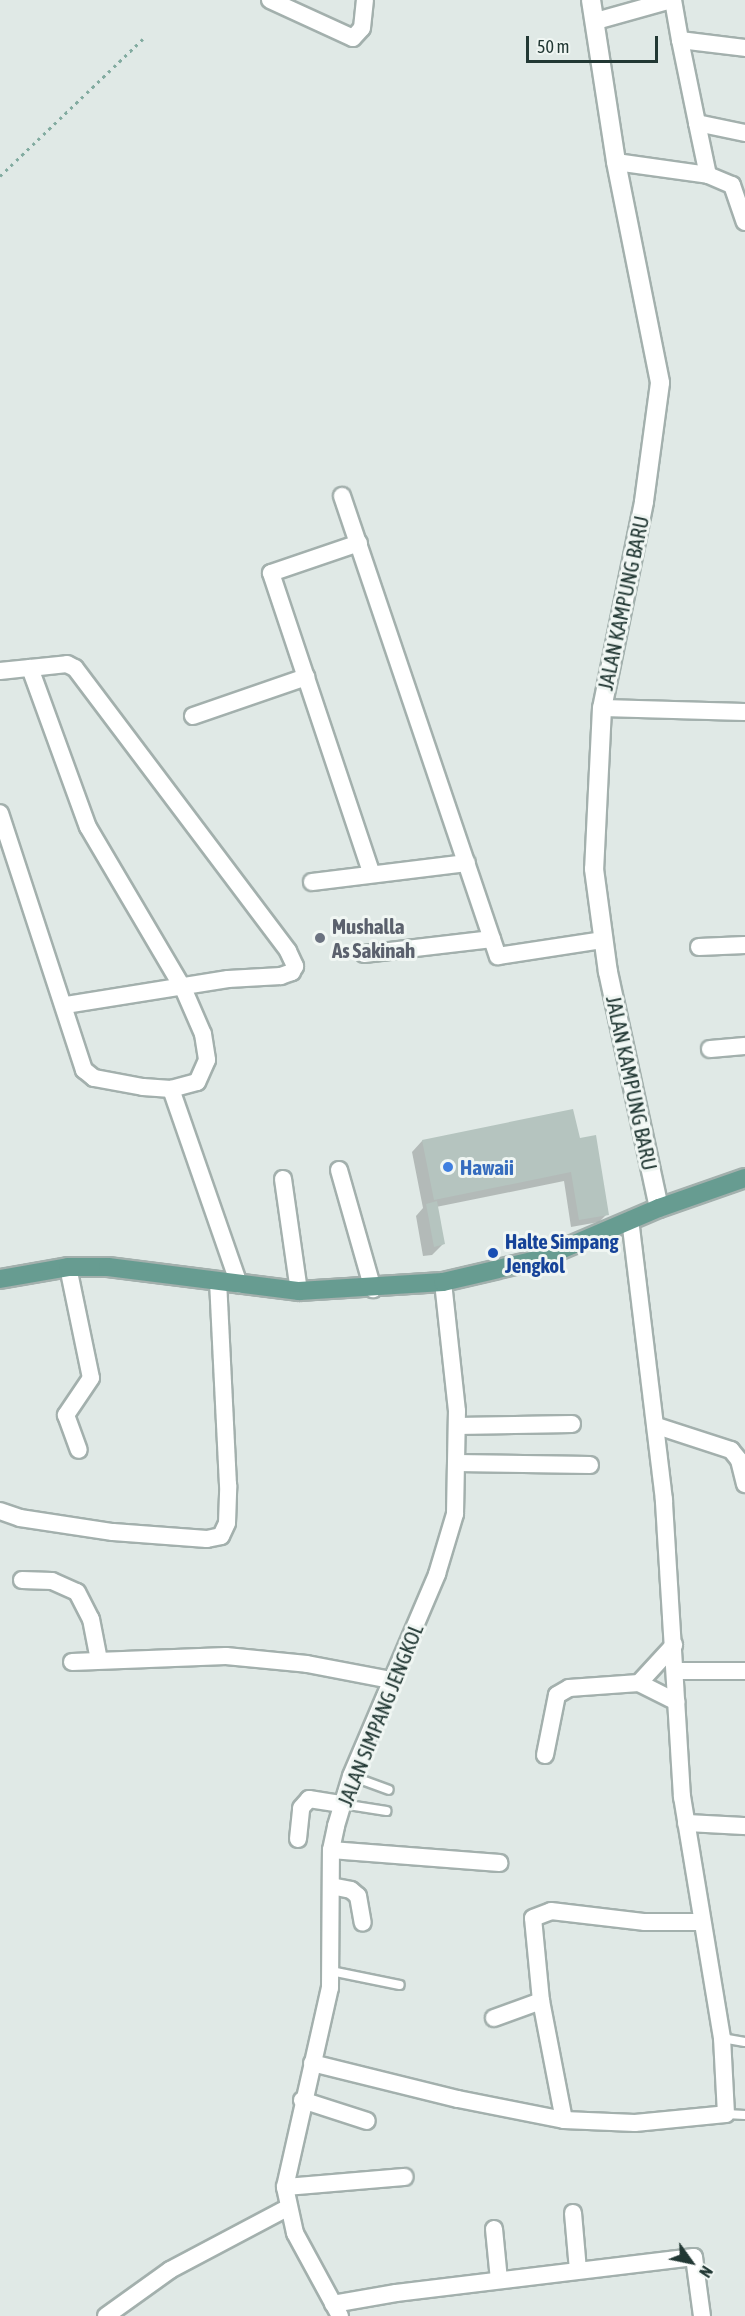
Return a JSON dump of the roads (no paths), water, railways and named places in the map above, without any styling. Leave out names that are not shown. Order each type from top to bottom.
[{"type":"main road","points":[[0,1278],[68,1267],[134,1269],[299,1291],[373,1289],[443,1282],[537,1260],[659,1208],[745,1178]]},
{"type":"street","points":[[270,0],[352,38],[363,28],[365,0]]},
{"type":"street","name":"JALAN KAMPUNG BARU","points":[[591,0],[616,162],[660,383],[644,502],[602,708],[594,869],[602,940],[659,1208]]},
{"type":"street","points":[[596,21],[672,0],[708,176]]},
{"type":"street","points":[[680,40],[745,48]]},
{"type":"street","points":[[697,123],[745,133]]},
{"type":"street","points":[[616,162],[708,176],[732,185],[745,222]]},
{"type":"street","points":[[342,496],[498,956],[602,940]]},
{"type":"street","points":[[359,543],[271,573],[372,874]]},
{"type":"street","points":[[0,671],[67,664],[75,668],[288,951],[295,966],[292,972],[281,976],[228,979],[65,1005]]},
{"type":"street","points":[[0,813],[87,1073],[105,1081],[171,1089],[197,1082],[207,1060],[203,1034],[183,988],[88,826],[30,668]]},
{"type":"street","points":[[193,716],[306,677]]},
{"type":"street","points":[[602,708],[745,712]]},
{"type":"street","points":[[312,882],[467,863]]},
{"type":"street","points":[[364,954],[492,939]]},
{"type":"street","points":[[699,947],[745,945]]},
{"type":"street","points":[[710,1049],[745,1046]]},
{"type":"street","points":[[171,1089],[239,1284]]},
{"type":"street","points":[[339,1170],[373,1289]]},
{"type":"street","points":[[283,1179],[299,1291]]},
{"type":"street","points":[[312,2063],[458,2099],[564,2120],[635,2123],[726,2114],[722,2038],[686,1823],[657,1426],[630,1220]]},
{"type":"street","points":[[68,1267],[91,1378],[66,1415],[79,1450]]},
{"type":"street","points":[[0,1511],[20,1518],[113,1532],[207,1539],[221,1536],[227,1523],[228,1485],[218,1281]]},
{"type":"street","name":"JALAN SIMPANG JENGKOL","points":[[336,2310],[305,2253],[287,2208],[285,2187],[331,1971],[331,1850],[342,1804],[351,1776],[428,1597],[450,1536],[458,1489],[457,1426],[443,1282]]},
{"type":"street","points":[[457,1426],[572,1424]]},
{"type":"street","points":[[657,1426],[731,1450],[739,1460],[745,1484]]},
{"type":"street","points":[[457,1463],[590,1465]]},
{"type":"street","points":[[22,1580],[51,1581],[77,1592],[91,1619],[99,1660]]},
{"type":"street","points":[[639,1683],[674,1644]]},
{"type":"street","points":[[72,1662],[226,1656],[307,1664],[391,1680]]},
{"type":"street","points":[[676,1671],[745,1671]]},
{"type":"street","points":[[545,1755],[553,1704],[560,1693],[580,1687],[639,1683],[677,1702]]},
{"type":"street","points":[[298,1839],[301,1808],[309,1799],[342,1804]]},
{"type":"street","points":[[686,1823],[745,1826]]},
{"type":"street","points":[[331,1850],[500,1863]]},
{"type":"street","points":[[331,1886],[348,1888],[358,1896],[363,1923]]},
{"type":"street","points":[[564,2120],[541,2001],[532,1927],[538,1913],[563,1912],[645,1922],[702,1922]]},
{"type":"street","points":[[494,2018],[541,2001]]},
{"type":"street","points":[[302,2100],[367,2121]]},
{"type":"street","points":[[285,2187],[405,2177]]},
{"type":"street","points":[[106,2316],[170,2270],[287,2208]]},
{"type":"street","points":[[573,2212],[578,2270]]},
{"type":"street","points":[[494,2229],[500,2280]]},
{"type":"street","points":[[336,2310],[500,2280],[694,2257],[702,2316]]},
{"type":"lane","points":[[351,1776],[389,1790]]},
{"type":"lane","points":[[342,1804],[386,1811]]},
{"type":"lane","points":[[331,1971],[400,1985]]},
{"type":"lane","points":[[722,2038],[745,2042]]},
{"type":"lane","points":[[726,2114],[745,2115]]},
{"type":"place","name":"Mushalla As Sakinah","points":[[320,938]]},
{"type":"place","name":"Hawaii","points":[[448,1167]]},
{"type":"place","name":"Halte Simpang Jengkol","points":[[493,1253]]}]
